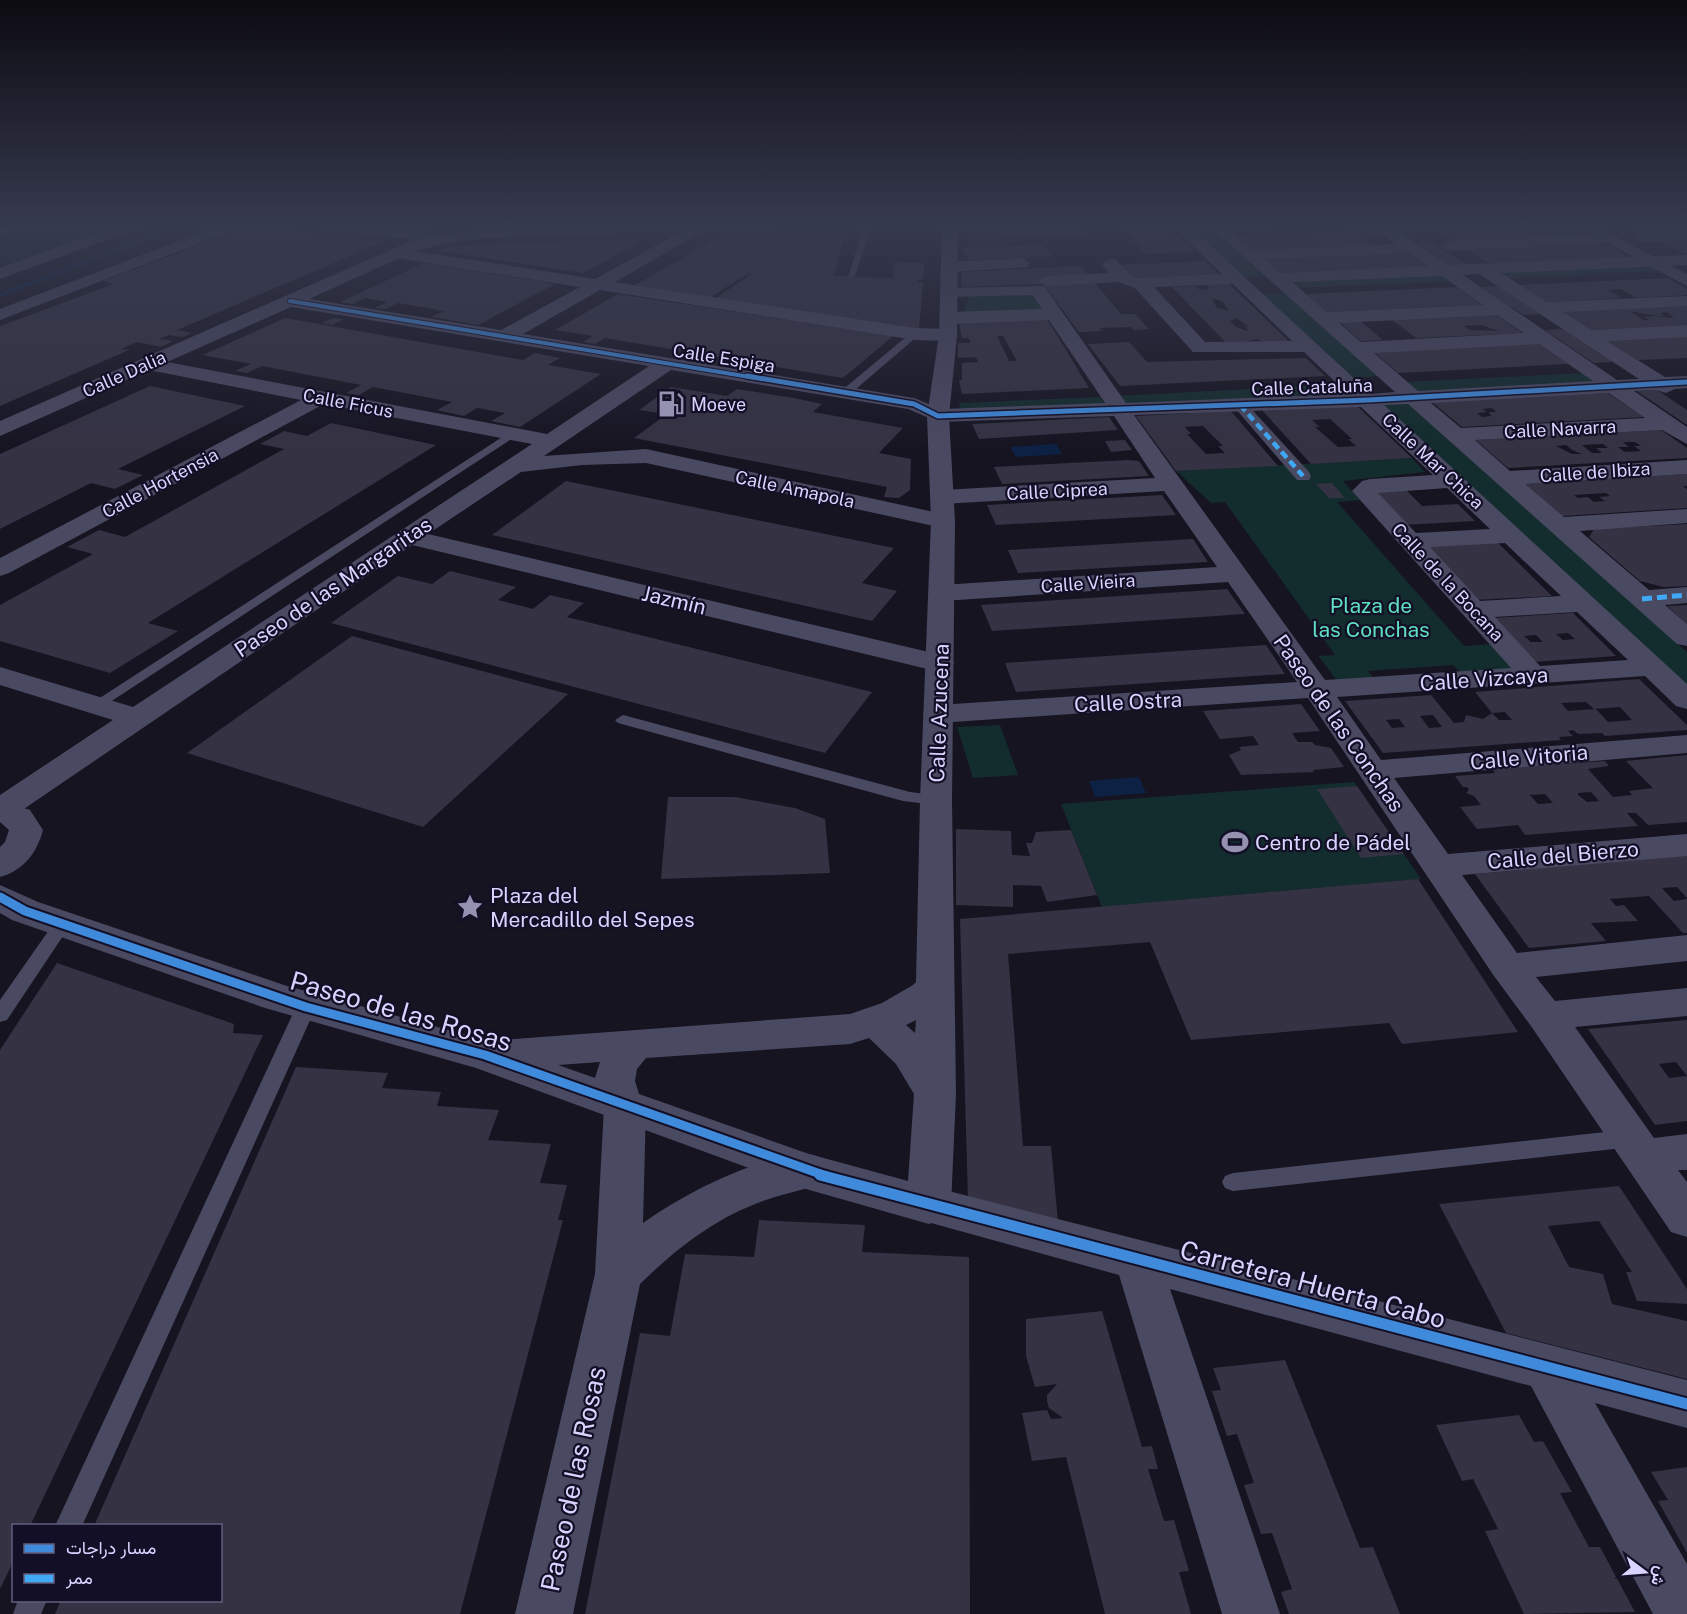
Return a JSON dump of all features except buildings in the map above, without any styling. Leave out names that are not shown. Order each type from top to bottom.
[{"type":"street","points":[[0,315],[43,298]]},
{"type":"street","name":"Calle Dalia","points":[[0,429],[296,298]]},
{"type":"street","points":[[503,337],[571,298]]},
{"type":"street","points":[[687,298],[915,334],[949,303],[958,298]]},
{"type":"street","name":"Calle Azucena","points":[[929,1205],[935,1094],[936,800],[943,509],[930,407],[949,298]]},
{"type":"street","points":[[949,303],[973,298]]},
{"type":"street","name":"Paseo de las Conchas","points":[[1044,298],[1171,484],[1318,691],[1507,967],[1639,1147],[1687,1218]]},
{"type":"street","points":[[1154,298],[1200,348],[1309,346]]},
{"type":"street","name":"Calle Mar Chica","points":[[1258,298],[1687,700]]},
{"type":"street","name":"Calle Mar Chica","points":[[1297,298],[1687,638]]},
{"type":"street","points":[[1486,298],[1687,437]]},
{"type":"street","points":[[1529,298],[1687,401]]},
{"type":"street","name":"Calle Espiga","points":[[290,301],[930,407]]},
{"type":"street","points":[[1543,308],[1687,301]]},
{"type":"street","points":[[949,303],[1054,314]]},
{"type":"street","points":[[1320,318],[1502,309]]},
{"type":"street","points":[[1587,336],[1687,331]]},
{"type":"street","points":[[1356,348],[1544,338]]},
{"type":"street","name":"Calle Ficus","points":[[146,364],[551,441]]},
{"type":"street","name":"Paseo de las Margaritas","points":[[0,810],[551,441],[607,425],[666,364]]},
{"type":"street","name":"Calle Cataluña","points":[[1114,402],[1391,379],[1687,365]]},
{"type":"street","name":"Calle Cataluña","points":[[930,407],[1114,402],[1240,405],[1687,382]]},
{"type":"street","name":"Calle Hortensia","points":[[0,567],[320,398]]},
{"type":"street","points":[[1240,405],[1303,476]]},
{"type":"street","name":"Calle Navarra","points":[[1454,435],[1665,423]]},
{"type":"street","name":"Calle Amapola","points":[[607,425],[646,456]]},
{"type":"street","name":"Calle Amapola","points":[[514,466],[582,458],[646,456],[943,509]]},
{"type":"street","name":"Calle de Ibiza","points":[[1503,478],[1687,467]]},
{"type":"street","name":"Calle de la Bocana","points":[[1454,481],[1366,488],[1366,494],[1534,676]]},
{"type":"street","name":"Calle Ciprea","points":[[943,509],[1171,484]]},
{"type":"street","points":[[1557,525],[1687,516]]},
{"type":"street","points":[[1410,541],[1511,535]]},
{"type":"street","name":"Jazmín","points":[[408,537],[940,663]]},
{"type":"street","name":"Calle Vieira","points":[[942,593],[1235,574]]},
{"type":"street","points":[[1642,598],[1687,595]]},
{"type":"street","points":[[1473,610],[1584,603]]},
{"type":"street","name":"Calle Vizcaya","points":[[1318,691],[1651,667]]},
{"type":"street","points":[[0,676],[138,718]]},
{"type":"street","name":"Calle Ostra","points":[[938,714],[1318,691]]},
{"type":"street","name":"Calle Vitoria","points":[[1370,770],[1687,744]]},
{"type":"street","points":[[0,810],[18,817],[26,830],[21,847],[0,866]]},
{"type":"street","name":"Calle del Bierzo","points":[[1438,866],[1687,845]]},
{"type":"street","name":"Paseo de las Rosas","points":[[0,897],[62,924],[306,1006],[485,1055],[806,1171],[929,1205]]},
{"type":"street","points":[[1507,967],[1687,948]]},
{"type":"street","name":"Paseo de las Rosas","points":[[485,1055],[850,1029],[876,1022],[916,1004],[936,987]]},
{"type":"street","points":[[1545,1016],[1687,1002]]},
{"type":"street","points":[[876,1022],[902,1042],[922,1066],[935,1094]]},
{"type":"street","points":[[626,1107],[617,1095],[614,1082],[616,1069],[623,1056],[635,1045]]},
{"type":"street","name":"Paseo de las Rosas","points":[[544,1614],[618,1274],[626,1107]]},
{"type":"street","points":[[1639,1147],[1687,1152]]},
{"type":"street","name":"Paseo de las Rosas","points":[[618,1274],[644,1248],[704,1206],[770,1179],[806,1171]]},
{"type":"street","name":"Carretera Huerta Cabo","points":[[929,1205],[1687,1404]]},
{"type":"street","points":[[1137,1259],[1251,1614]]},
{"type":"street","points":[[1548,1369],[1684,1614]]},
{"type":"lane","points":[[845,393],[915,334]]},
{"type":"lane","points":[[96,705],[514,434]]},
{"type":"lane","points":[[624,720],[909,797],[936,800]]},
{"type":"lane","points":[[0,1015],[62,924]]},
{"type":"lane","name":"Paseo de las Rosas","points":[[69,1524],[306,1006]]},
{"type":"lane","points":[[1233,1182],[1639,1147]]},
{"type":"green space","points":[[968,298],[1040,298],[1048,311],[962,315]]},
{"type":"green space","points":[[1267,298],[1290,298],[1378,376],[1352,378]]},
{"type":"green space","points":[[1587,373],[1602,383],[1414,392],[1402,382]]},
{"type":"green space","points":[[1341,384],[1350,394],[1123,405],[1116,396]]},
{"type":"green space","points":[[1100,397],[1106,406],[961,414],[959,403]]},
{"type":"green space","points":[[1381,403],[1407,403],[1687,652],[1687,687]]},
{"type":"green space","name":"Plaza de las Conchas","points":[[1412,458],[1425,472],[1343,481],[1360,500],[1337,502],[1464,646],[1494,644],[1518,668],[1461,673],[1453,665],[1368,671],[1375,680],[1339,683],[1318,656],[1335,655],[1225,502],[1211,503],[1176,471]]},
{"type":"green space","points":[[1000,725],[1018,775],[973,778],[957,727]]},
{"type":"green space","name":"Centro de Pádel","points":[[1354,782],[1421,879],[1102,907],[1061,804]]},
{"type":"water","points":[[1056,444],[1062,454],[1016,457],[1010,447]]},
{"type":"water","points":[[1139,777],[1146,793],[1095,797],[1089,781]]},
{"type":"marked path","points":[[1240,405],[1303,476]]},
{"type":"marked path","points":[[1642,599],[1687,595]]},
{"type":"cycle path","points":[[290,301],[914,404],[938,416],[1368,400],[1687,382]]},
{"type":"cycle path","points":[[0,897],[25,911],[306,1007],[485,1055],[806,1171],[1687,1404]]},
{"type":"place","name":"Moeve","points":[[671,404]]},
{"type":"place","name":"Centro de Pádel","points":[[1235,842]]},
{"type":"place","name":"Plaza del Mercadillo del Sepes","points":[[470,907]]}]
